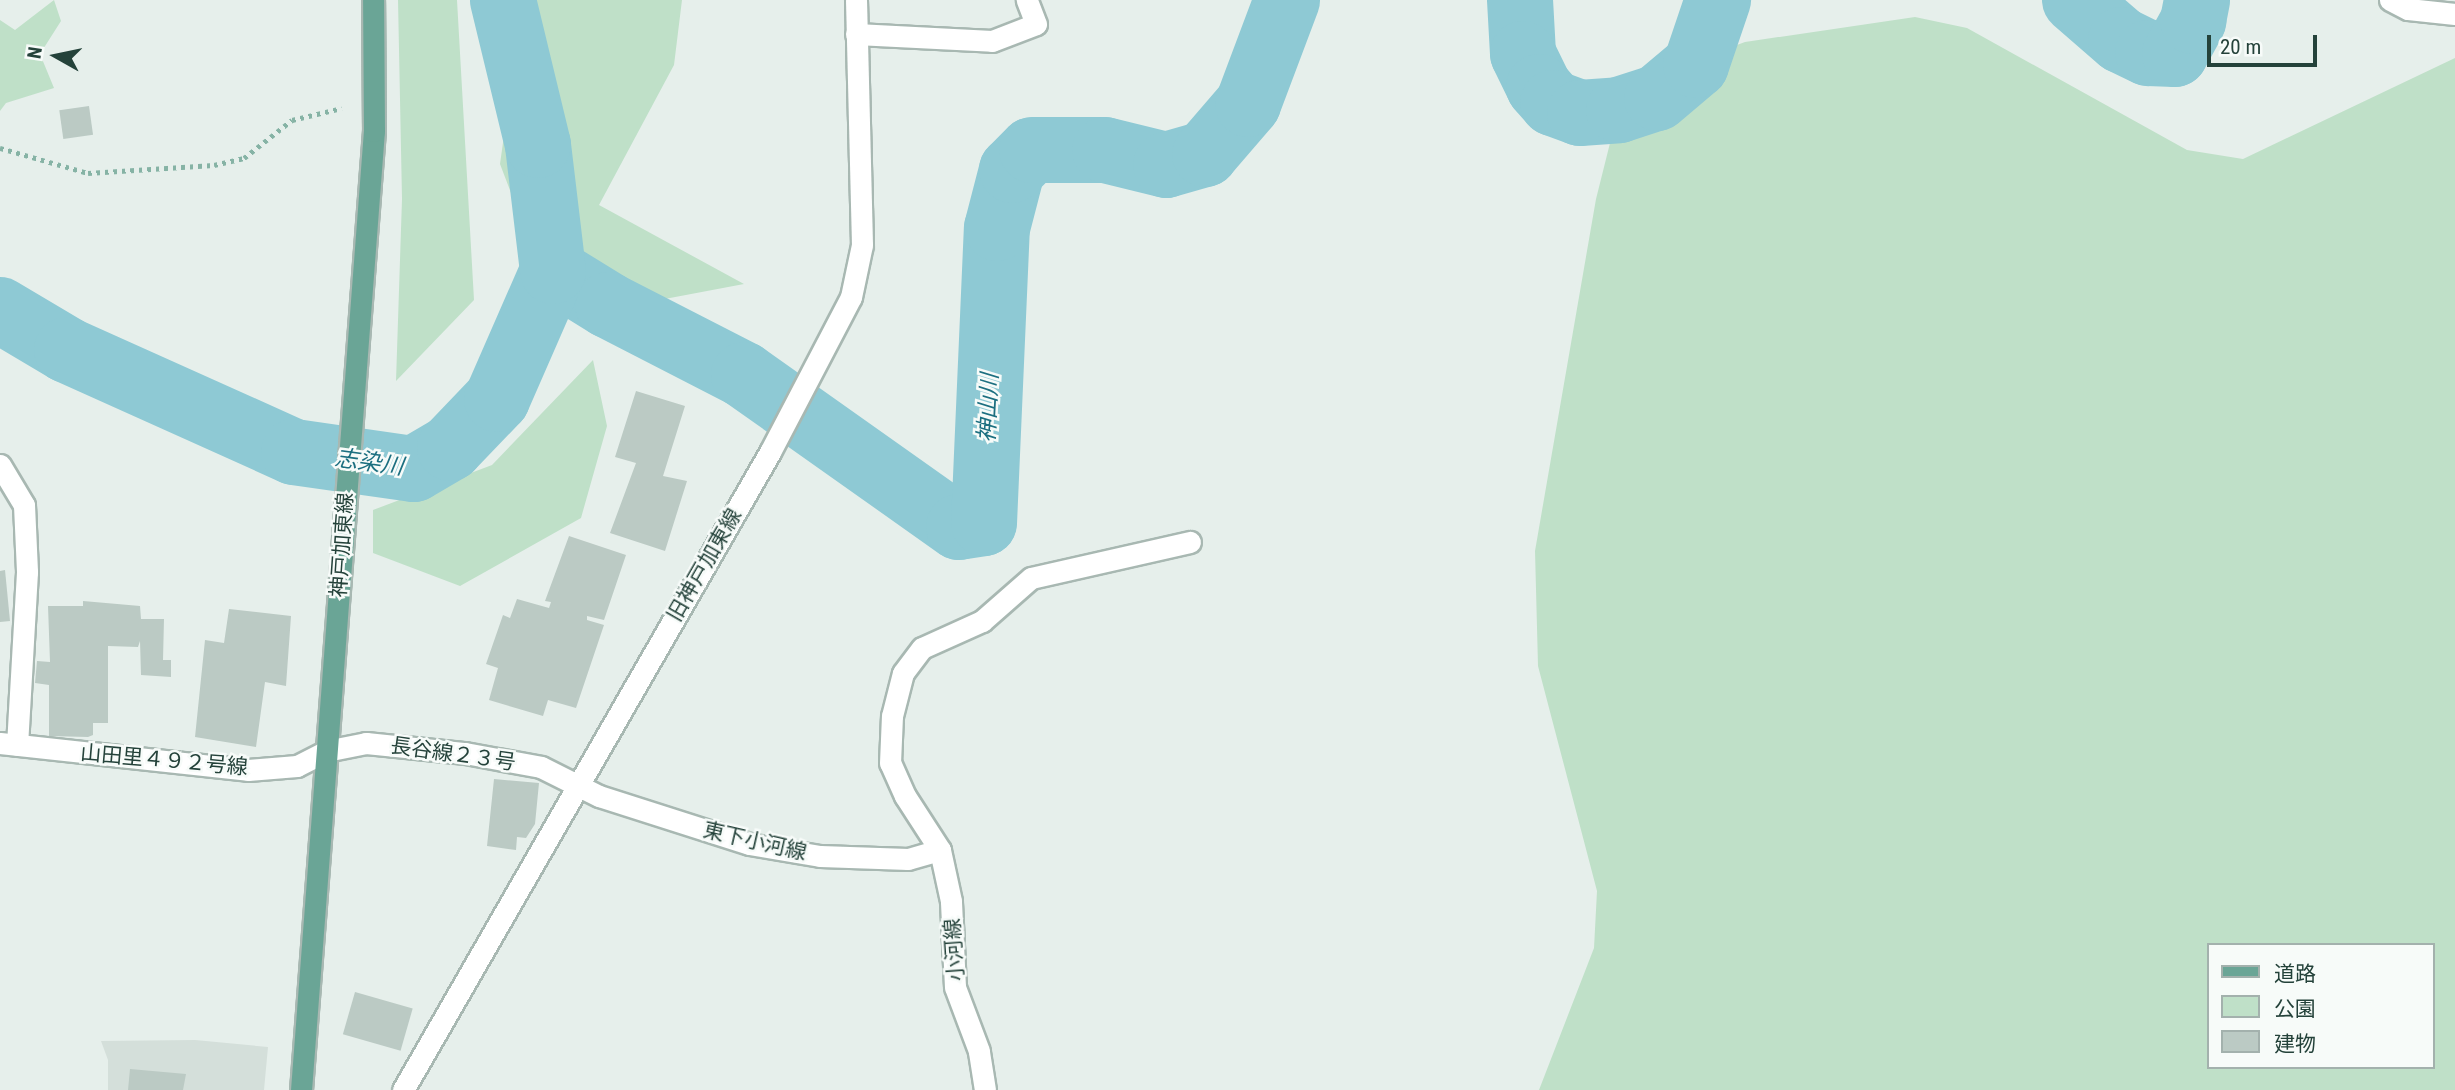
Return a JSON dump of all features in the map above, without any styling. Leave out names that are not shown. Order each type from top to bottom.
[{"type":"main road","name":"神戸加東線","points":[[301,1090],[374,131],[373,0]]},
{"type":"street","name":"旧神戸加東線","points":[[403,1090],[577,783],[770,452],[828,347],[851,297],[862,245],[856,0]]},
{"type":"street","points":[[856,34],[992,41],[1036,24],[1027,0]]},
{"type":"street","points":[[2390,0],[2408,9],[2455,14]]},
{"type":"street","points":[[0,465],[24,505],[27,572],[9,744]]},
{"type":"street","points":[[940,850],[905,796],[890,763],[898,694],[904,673],[922,648],[982,621],[1031,578],[1190,542]]},
{"type":"street","name":"長谷線２３号","points":[[326,751],[366,743],[465,753],[541,767],[577,783]]},
{"type":"street","name":"山田里４９２号線","points":[[9,744],[248,770],[297,766],[326,751]]},
{"type":"street","name":"東下小河線","points":[[577,783],[599,796],[749,844],[820,856],[908,859],[940,850]]},
{"type":"street","name":"小河線","points":[[940,850],[951,901],[955,987],[979,1051],[985,1090]]},
{"type":"path","points":[[0,148],[88,173],[214,165],[244,158],[292,120],[342,108]]},
{"type":"shaded area","points":[[195,1040],[268,1047],[264,1090],[108,1090],[108,1060],[101,1041]]},
{"type":"green space","points":[[54,0],[61,21],[40,54],[54,88],[6,103],[0,111],[0,20],[15,30]]},
{"type":"green space","points":[[398,0],[457,0],[474,300],[396,381],[402,199]]},
{"type":"green space","points":[[523,0],[682,0],[674,65],[599,205],[744,284],[559,319],[500,164]]},
{"type":"green space","points":[[1915,17],[1967,28],[2187,150],[2243,159],[2455,58],[2455,1090],[1539,1090],[1594,948],[1597,891],[1538,666],[1535,551],[1596,199],[1610,143],[1634,93],[1688,63],[1745,42]]},
{"type":"green space","points":[[593,360],[607,426],[581,518],[460,586],[373,553],[373,510],[492,465]]},
{"type":"building","points":[[89,106],[93,135],[63,139],[59,110]]},
{"type":"building","points":[[636,391],[685,406],[663,476],[687,481],[665,551],[610,533],[636,463],[615,457]]},
{"type":"building","points":[[569,536],[626,555],[604,620],[587,616],[587,620],[604,625],[576,708],[548,700],[543,716],[489,700],[498,668],[486,664],[503,615],[510,618],[517,599],[549,608],[551,602],[545,601]]},
{"type":"building","points":[[5,570],[10,621],[0,622],[0,571]]},
{"type":"building","points":[[83,601],[140,606],[141,619],[164,619],[163,660],[171,660],[171,677],[141,675],[140,641],[138,647],[108,646],[108,723],[93,723],[93,735],[88,737],[49,736],[49,685],[35,683],[37,661],[50,662],[48,606],[83,606]]},
{"type":"building","points":[[229,609],[291,616],[286,686],[265,682],[256,747],[195,737],[205,640],[224,643]]},
{"type":"building","points":[[494,779],[539,783],[535,824],[526,838],[517,837],[516,850],[487,846]]},
{"type":"building","points":[[355,992],[413,1009],[401,1051],[343,1034]]},
{"type":"building","points":[[130,1069],[186,1074],[183,1090],[128,1090]]},
{"type":"waterway","name":"志染川","points":[[0,310],[67,350],[294,452],[414,469],[450,448],[497,399],[553,271],[538,145],[503,0]]},
{"type":"waterway","name":"神山川","points":[[553,271],[608,305],[744,375],[959,527],[984,523],[997,228],[1012,170],[1032,150],[1105,150],[1166,165],[1205,154],[1248,104],[1287,0]]},
{"type":"waterway","name":"神山川","points":[[1520,0],[1523,54],[1539,87],[1553,103],[1580,113],[1619,110],[1657,98],[1696,65],[1718,0]]},
{"type":"waterway","name":"神山川","points":[[2075,0],[2121,40],[2148,53],[2175,54],[2193,21],[2197,0]]}]
